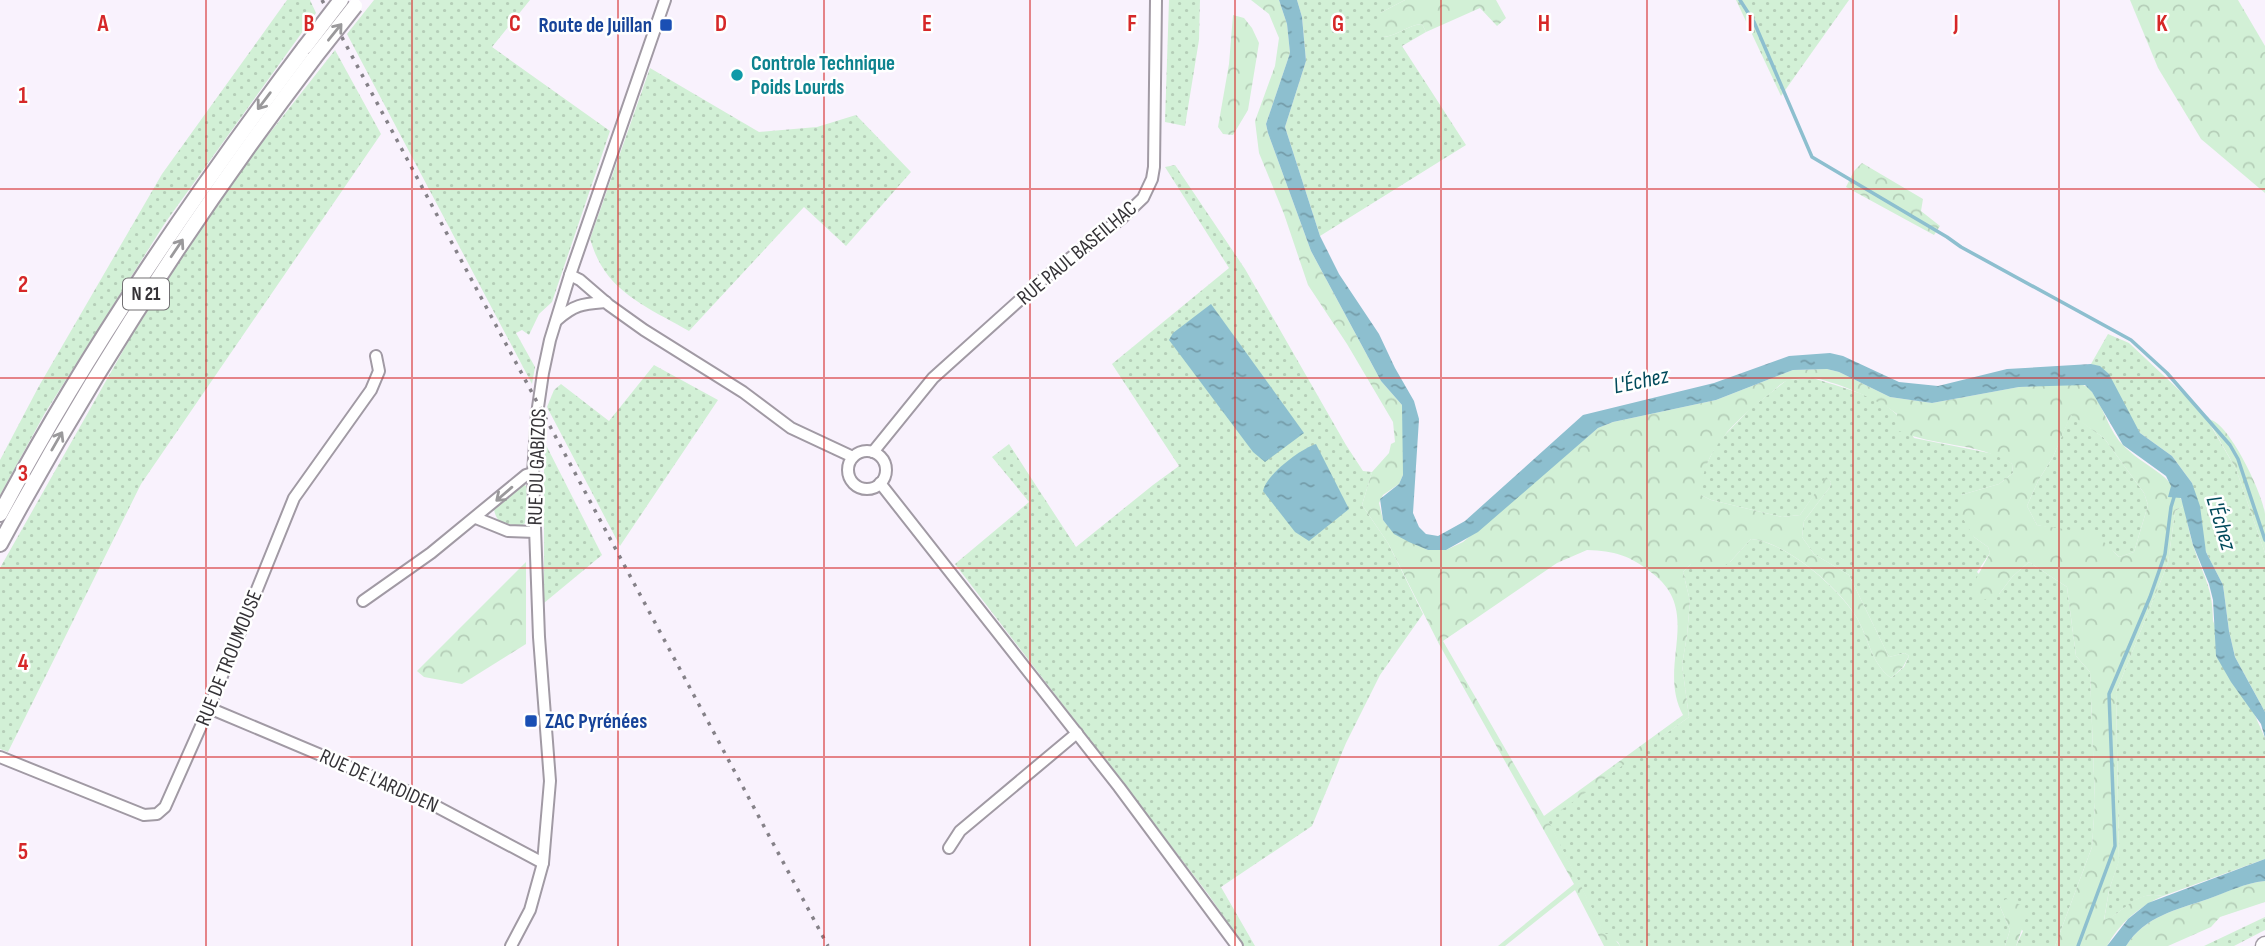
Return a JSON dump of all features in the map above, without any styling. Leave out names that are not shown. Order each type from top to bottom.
[{"type":"main road","name":"N 21","points":[[0,544],[57,440],[152,285],[260,129],[341,0]]},
{"type":"main road","name":"N 21","points":[[0,514],[45,433],[140,278],[247,124],[309,52],[358,3]]},
{"type":"street","name":"RUE DU GABIZOS","points":[[511,946],[530,910],[543,863],[550,781],[539,637],[534,473],[537,414],[547,352],[570,275],[665,0]]},
{"type":"street","name":"RUE PAUL BASEILHAC","points":[[873,452],[933,378],[1042,280],[1122,218],[1143,198],[1154,167],[1156,0]]},
{"type":"street","points":[[570,275],[644,330],[743,392],[791,428],[852,457]]},
{"type":"street","points":[[555,322],[569,309],[582,304],[606,302]]},
{"type":"street","name":"RUE DE TROUMOUSE","points":[[0,757],[144,815],[158,814],[165,807],[209,709],[294,498],[371,390],[379,371],[376,356]]},
{"type":"street","points":[[873,452],[879,455],[886,468],[880,483],[868,489],[854,484],[848,471],[852,457],[858,453],[873,452]]},
{"type":"street","points":[[363,601],[476,518],[526,475],[534,473]]},
{"type":"street","points":[[880,483],[1077,733],[1204,898],[1237,946]]},
{"type":"street","points":[[476,518],[508,531],[535,532]]},
{"type":"street","name":"RUE DE L'ARDIDEN","points":[[209,709],[411,793],[543,863]]},
{"type":"street","points":[[949,848],[960,831],[1077,733]]},
{"type":"green space","points":[[287,0],[310,0],[316,13],[165,223],[45,413],[0,495],[0,460],[39,386],[162,174]]},
{"type":"green space","points":[[374,0],[530,0],[492,47],[610,131],[552,302],[539,314],[529,335],[522,330],[516,333],[535,367],[532,384],[347,34]]},
{"type":"green space","points":[[1169,0],[1200,0],[1199,40],[1185,126],[1165,122]]},
{"type":"green space","points":[[1251,0],[1279,0],[1287,24],[1290,53],[1266,124],[1268,133],[1311,251],[1381,381],[1402,405],[1403,475],[1399,484],[1383,495],[1379,503],[1383,520],[1394,533],[1428,550],[1446,550],[1463,542],[1598,428],[1613,422],[1716,400],[1793,370],[1827,369],[1839,372],[1890,397],[1932,403],[2019,387],[2078,383],[2088,387],[2098,400],[2117,438],[2130,452],[2172,485],[2184,506],[2175,511],[2168,563],[2116,692],[2119,861],[2109,890],[2104,920],[2144,896],[2163,896],[2131,916],[2107,946],[2055,946],[2092,847],[2095,802],[2090,672],[2076,656],[2067,587],[2029,562],[1999,594],[1976,603],[1970,590],[1990,553],[1988,547],[1974,537],[1956,507],[1961,495],[1999,484],[2013,473],[2012,464],[1985,452],[1897,430],[1897,414],[1880,403],[1832,383],[1804,378],[1781,384],[1744,415],[1722,438],[1707,464],[1701,495],[1711,500],[1782,517],[1800,515],[1826,477],[1831,482],[1830,487],[1804,521],[1802,537],[1814,554],[1849,575],[1889,657],[1905,653],[1909,656],[1903,667],[1891,678],[1879,665],[1857,618],[1838,593],[1811,568],[1780,548],[1751,539],[1730,562],[1713,573],[1691,564],[1683,572],[1690,601],[1682,665],[1689,717],[1548,820],[1605,934],[1611,934],[1620,946],[1604,946],[1575,890],[1505,946],[1498,946],[1574,884],[1439,644],[1388,543],[1362,505],[1372,472],[1395,442],[1393,422],[1308,285],[1284,214],[1259,153],[1255,121],[1275,66],[1279,38],[1269,14]],"holes":[[[2071,415],[2104,438],[2144,493],[2148,505],[2134,552],[2119,557],[2096,534],[2037,525],[2027,506]],[[1587,550],[1606,551],[1629,558],[1652,573],[1667,588],[1675,605],[1678,622],[1674,678],[1676,696],[1683,715],[1544,816],[1443,641],[1557,563]]]},
{"type":"green space","points":[[1297,0],[1405,0],[1380,13],[1383,37],[1422,24],[1426,32],[1402,46],[1466,145],[1320,236],[1285,127],[1306,61],[1302,17]]},
{"type":"green space","points":[[1405,0],[1496,0],[1506,18],[1497,26],[1480,8],[1426,32],[1422,24],[1383,37],[1375,29],[1380,13]]},
{"type":"green space","points":[[1736,0],[1849,0],[1781,96]]},
{"type":"green space","points":[[2130,0],[2238,0],[2265,46],[2265,193],[2201,139],[2158,68]]},
{"type":"green space","points":[[1233,15],[1244,18],[1259,43],[1248,110],[1233,135],[1223,134],[1218,127],[1229,64]]},
{"type":"green space","points":[[335,50],[381,134],[141,484],[8,752],[0,749],[0,568],[128,342],[189,243],[243,167]]},
{"type":"green space","points":[[650,68],[759,132],[817,127],[856,115],[911,172],[846,246],[804,207],[689,331],[640,303],[618,286],[601,265],[590,239]]},
{"type":"green space","points":[[1862,163],[1923,199],[1921,211],[1940,226],[1934,235],[1846,187],[1854,171]]},
{"type":"green space","points":[[1175,165],[1245,269],[1346,445],[1363,471],[1372,472],[1362,505],[1388,543],[1423,614],[1380,675],[1346,743],[1312,826],[1221,887],[1255,946],[1244,946],[1208,894],[955,564],[1029,502],[992,457],[1009,444],[1076,547],[1179,466],[1112,364],[1229,268],[1165,167]]},
{"type":"green space","points":[[2108,334],[2129,343],[2211,420],[2211,426],[2236,469],[2265,553],[2265,712],[2235,657],[2223,585],[2206,552],[2192,483],[2172,456],[2140,433],[2100,367],[2091,364]]},
{"type":"green space","points":[[654,365],[718,400],[620,546],[547,407],[554,390],[561,384],[609,421]]},
{"type":"green space","points":[[1813,378],[1876,400],[1900,418],[1914,438],[1999,455],[2012,464],[2013,473],[1999,484],[1961,495],[1974,537],[1988,547],[1990,553],[1977,572],[1999,594],[2029,562],[2067,587],[2076,656],[2090,672],[2095,802],[2092,847],[2055,946],[2016,946],[2023,931],[1999,904],[2010,930],[2005,946],[1620,946],[1605,935],[1547,819],[1689,717],[1682,665],[1690,601],[1683,572],[1691,564],[1730,562],[1751,539],[1780,548],[1810,568],[1849,606],[1884,672],[1891,678],[1904,667],[1909,656],[1905,653],[1889,657],[1849,575],[1814,554],[1802,537],[1804,521],[1831,482],[1826,478],[1800,515],[1782,517],[1711,500],[1701,495],[1701,476],[1717,443],[1751,408],[1787,380]]},
{"type":"green space","points":[[2071,414],[2104,438],[2144,493],[2148,505],[2134,552],[2119,557],[2093,540],[2037,525],[2027,506],[2053,457]]},
{"type":"green space","points":[[2211,420],[2219,425],[2236,447],[2263,504],[2265,553],[2236,469],[2211,425]]},
{"type":"green space","points":[[546,445],[602,555],[544,603],[544,463]]},
{"type":"green space","points":[[524,484],[527,487],[525,523],[513,525],[501,522],[494,509],[518,486]]},
{"type":"green space","points":[[2184,506],[2209,590],[2213,621],[2265,738],[2265,859],[2163,896],[2145,896],[2104,921],[2109,890],[2119,860],[2116,692],[2168,563],[2175,511]]},
{"type":"green space","points":[[526,562],[526,644],[462,684],[424,677],[417,671]]},
{"type":"green space","points":[[2265,881],[2265,902],[2220,917],[2211,927],[2168,946],[2126,946],[2142,928],[2162,915],[2243,886]]},
{"type":"green space","points":[[2006,899],[2021,905],[2026,918],[2016,946],[2005,946],[2010,930],[1999,904]]},
{"type":"green space","points":[[2265,917],[2265,930],[2234,946],[2204,946]]},
{"type":"water","points":[[1279,0],[1297,0],[1302,17],[1306,61],[1285,127],[1320,236],[1339,274],[1379,334],[1414,401],[1419,419],[1413,513],[1419,527],[1426,534],[1438,536],[1465,521],[1583,415],[1714,383],[1789,356],[1830,353],[1843,356],[1899,382],[1938,386],[2007,369],[2091,364],[2100,366],[2109,374],[2140,433],[2172,456],[2192,483],[2200,506],[2206,552],[2223,585],[2235,657],[2265,712],[2265,738],[2261,724],[2216,656],[2213,600],[2193,545],[2181,498],[2168,497],[2171,486],[2166,476],[2123,445],[2092,392],[2085,385],[2019,387],[1932,403],[1890,397],[1839,372],[1827,369],[1793,370],[1716,400],[1613,422],[1598,428],[1478,532],[1446,550],[1428,550],[1394,534],[1383,520],[1380,499],[1399,484],[1403,475],[1402,405],[1381,381],[1311,251],[1266,124],[1290,53],[1287,24]]},
{"type":"water","points":[[1211,304],[1304,433],[1265,462],[1253,452],[1169,340],[1173,333]]},
{"type":"water","points":[[1316,444],[1349,509],[1309,541],[1295,532],[1263,491],[1270,478],[1285,463]]},
{"type":"water","points":[[2265,859],[2265,881],[2243,886],[2162,915],[2142,928],[2126,946],[2107,946],[2128,919],[2148,903]]},
{"type":"waterway","points":[[1740,0],[1754,22],[1812,157],[1961,247],[2131,340],[2167,373],[2230,445],[2238,459],[2265,540]]},
{"type":"waterway","points":[[2078,946],[2115,846],[2109,694],[2165,554],[2175,494]]},
{"type":"railway","points":[[322,0],[828,946]]},
{"type":"place","name":"Route de Juillan","points":[[666,25]]},
{"type":"place","name":"Controle Technique Poids Lourds","points":[[737,75]]},
{"type":"place","name":"ZAC Pyrénées","points":[[531,721]]},
{"type":"water label","name":"L'Échez","points":[[1641,381]]},
{"type":"water label","name":"L'Échez","points":[[2221,523]]}]
